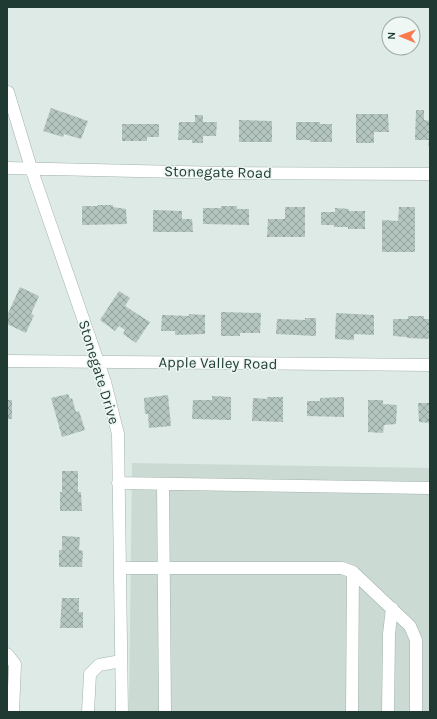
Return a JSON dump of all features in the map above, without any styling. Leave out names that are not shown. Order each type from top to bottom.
[{"type":"street","name":"Stonegate Drive","points":[[8,92],[31,168],[105,382],[118,434],[122,712]]},
{"type":"street","name":"Stonegate Road","points":[[7,168],[430,174]]},
{"type":"street","name":"Apple Valley Road","points":[[7,361],[430,365]]},
{"type":"street","points":[[118,483],[430,488]]},
{"type":"street","points":[[163,484],[165,712]]},
{"type":"street","points":[[120,568],[342,568],[353,572],[410,626],[416,640],[416,712]]},
{"type":"street","points":[[352,712],[353,572]]},
{"type":"street","points":[[388,712],[389,634],[392,608]]},
{"type":"street","points":[[7,654],[14,664],[13,712]]},
{"type":"street","points":[[88,712],[90,674],[99,665],[121,661]]},
{"type":"shaded area","points":[[132,463],[430,468],[430,712],[129,712]]},
{"type":"building","points":[[51,108],[88,121],[81,139],[64,134],[63,137],[43,131]]},
{"type":"building","points":[[416,110],[424,110],[424,120],[430,121],[430,146],[428,146],[429,140],[415,140]]},
{"type":"building","points":[[356,114],[388,114],[389,132],[374,132],[374,143],[356,143]]},
{"type":"building","points":[[195,115],[203,115],[203,122],[217,122],[216,136],[203,136],[203,143],[192,143],[192,140],[178,140],[179,122],[195,122]]},
{"type":"building","points":[[239,120],[272,121],[272,142],[239,142]]},
{"type":"building","points":[[296,122],[320,122],[320,124],[332,124],[332,142],[310,142],[310,140],[296,140]]},
{"type":"building","points":[[122,124],[159,124],[159,137],[147,137],[147,141],[122,141]]},
{"type":"building","points":[[113,205],[113,207],[126,209],[127,224],[82,225],[82,206]]},
{"type":"building","points":[[221,206],[237,206],[237,209],[249,209],[249,225],[203,224],[203,208],[221,208]]},
{"type":"building","points":[[285,207],[305,207],[305,237],[267,237],[268,219],[285,219]]},
{"type":"building","points":[[399,207],[415,207],[415,252],[382,252],[382,220],[398,221]]},
{"type":"building","points":[[335,208],[349,209],[349,211],[365,211],[365,229],[348,229],[348,227],[321,225],[321,212],[335,212]]},
{"type":"building","points":[[153,210],[182,211],[182,219],[192,219],[193,232],[153,232]]},
{"type":"building","points":[[20,287],[39,296],[31,314],[34,315],[26,333],[7,324],[7,316]]},
{"type":"building","points":[[119,291],[130,298],[125,306],[150,322],[136,343],[123,334],[125,330],[119,326],[115,331],[100,320]]},
{"type":"building","points":[[221,312],[261,313],[260,333],[240,333],[240,336],[221,336]]},
{"type":"building","points":[[336,313],[374,315],[374,335],[354,334],[354,340],[335,339]]},
{"type":"building","points":[[189,314],[205,315],[205,334],[175,335],[175,331],[161,331],[162,315],[189,316]]},
{"type":"building","points":[[408,316],[424,316],[424,319],[430,319],[430,339],[393,336],[393,319],[408,319]]},
{"type":"building","points":[[305,318],[316,318],[316,336],[276,334],[277,319],[305,320]]},
{"type":"building","points":[[68,394],[70,399],[72,398],[76,412],[79,411],[85,430],[62,437],[51,398]]},
{"type":"building","points":[[168,395],[171,426],[149,428],[148,414],[145,414],[144,398]]},
{"type":"building","points":[[212,396],[231,397],[231,420],[192,419],[193,400],[212,400]]},
{"type":"building","points":[[267,397],[283,397],[283,422],[252,421],[253,398],[267,399]]},
{"type":"building","points":[[344,397],[344,417],[307,416],[307,401],[320,401],[320,398]]},
{"type":"building","points":[[7,400],[12,400],[12,419],[7,419]]},
{"type":"building","points":[[368,400],[383,400],[383,404],[397,405],[396,424],[384,425],[383,433],[368,432]]},
{"type":"building","points":[[418,403],[430,403],[430,423],[419,422]]},
{"type":"building","points":[[62,471],[78,471],[78,492],[81,492],[82,511],[60,511]]},
{"type":"building","points":[[62,536],[80,537],[79,550],[83,551],[82,567],[59,567],[59,550],[62,550]]},
{"type":"building","points":[[62,598],[79,598],[79,612],[83,612],[83,628],[60,628]]}]
